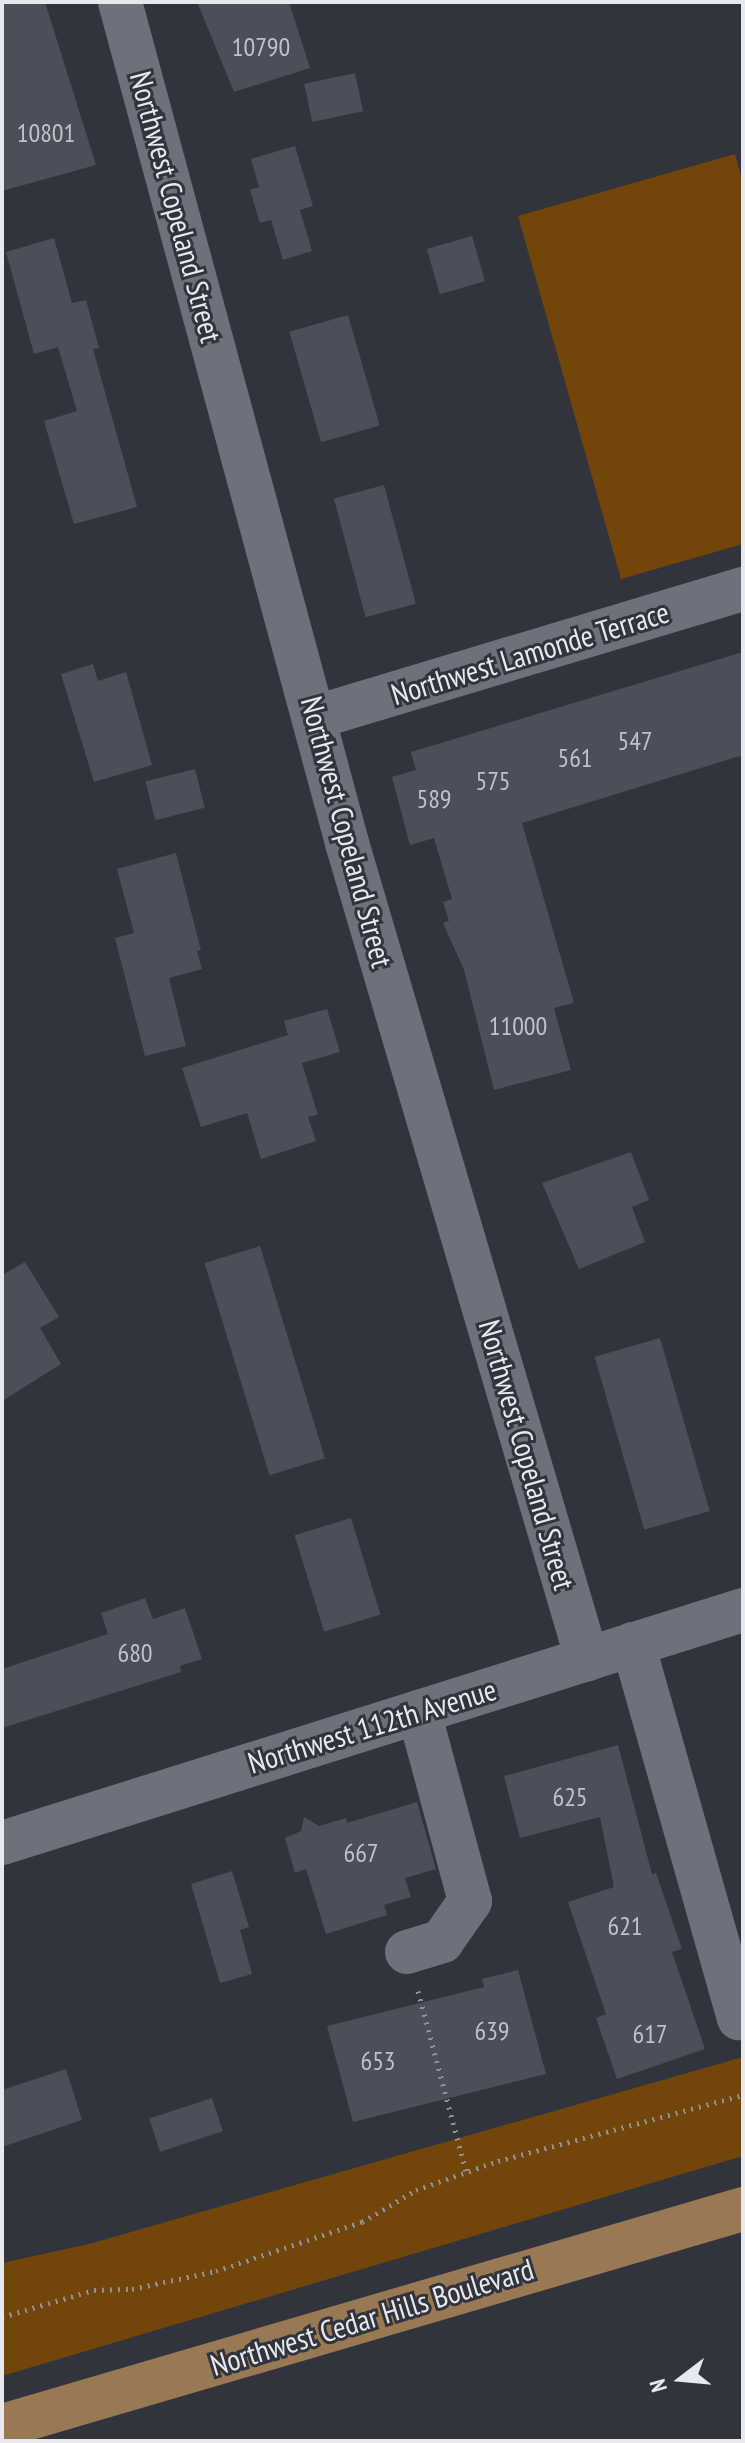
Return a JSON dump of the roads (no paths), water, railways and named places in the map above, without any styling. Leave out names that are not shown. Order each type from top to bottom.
[{"type":"main road","name":"Northwest Cedar Hills Boulevard","points":[[2,2426],[743,2209]]},
{"type":"street","name":"Northwest Copeland Street","points":[[120,2],[316,717],[347,843],[587,1659]]},
{"type":"street","name":"Northwest Lamonde Terrace","points":[[316,717],[743,589]]},
{"type":"street","name":"Northwest 112th Avenue","points":[[2,1843],[743,1610]]},
{"type":"street","points":[[633,1644],[739,2018]]},
{"type":"street","points":[[407,1952],[442,1941],[470,1901],[419,1712]]}]
